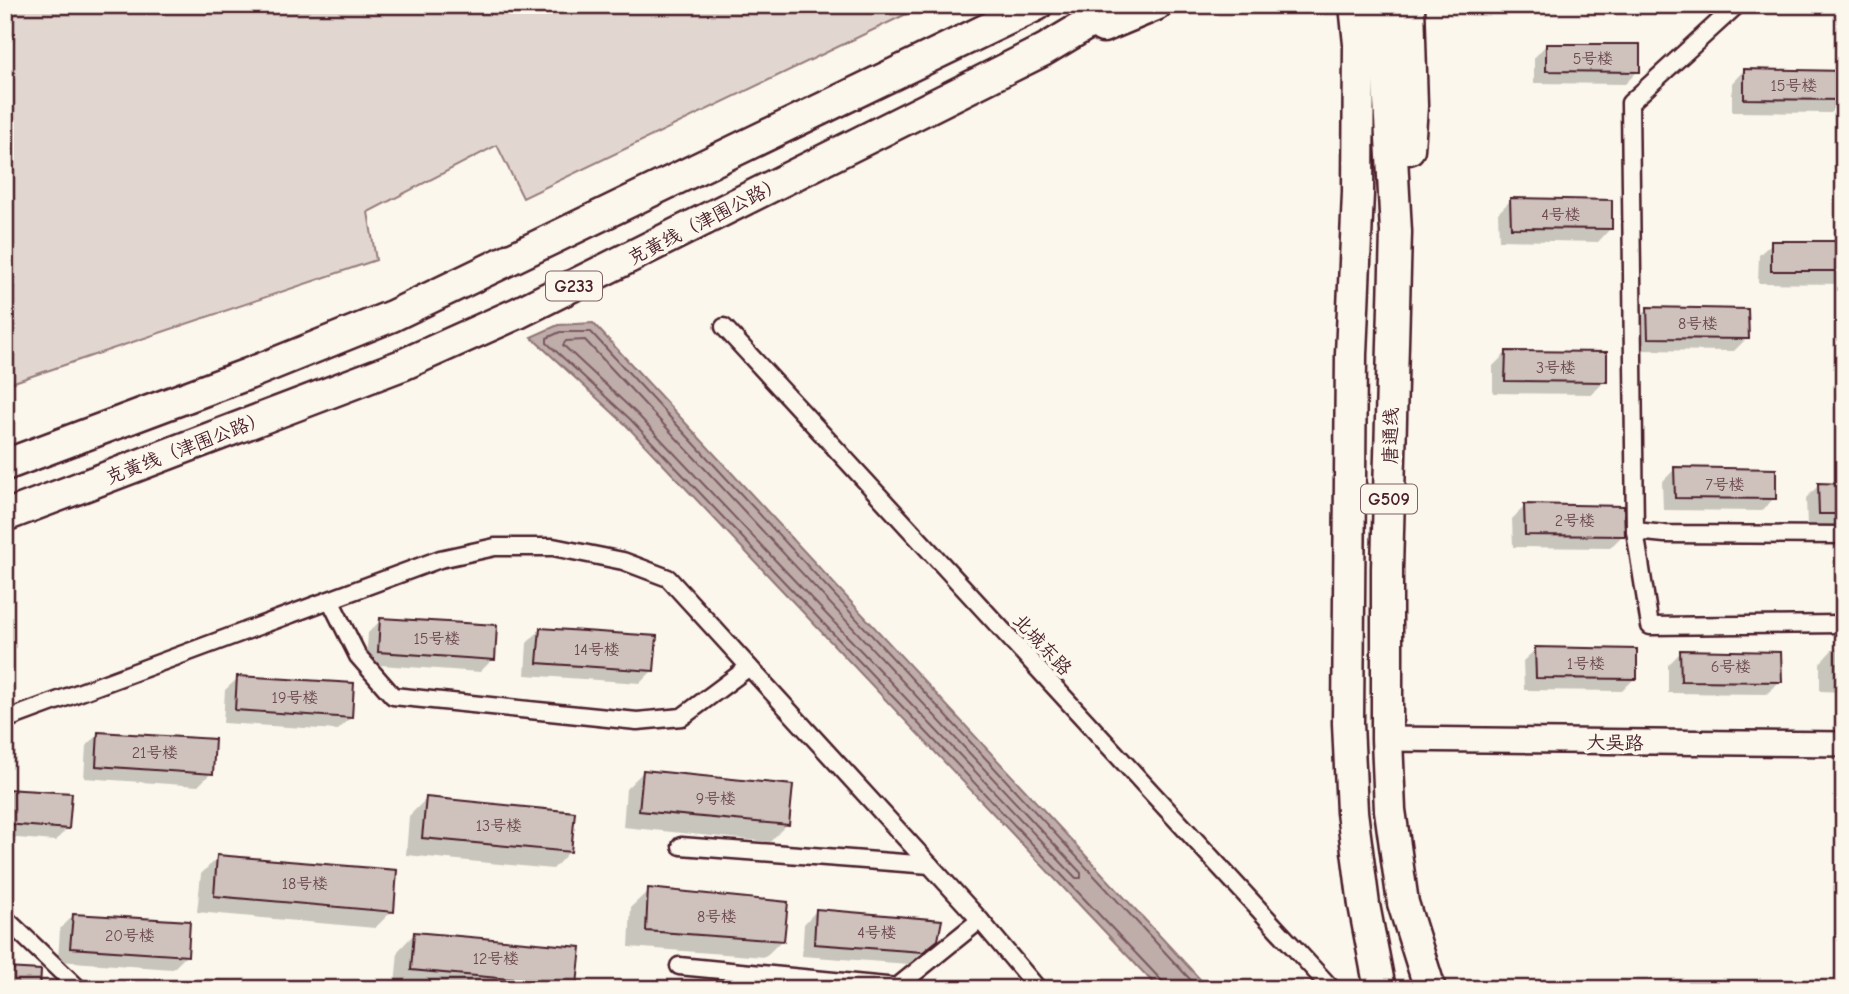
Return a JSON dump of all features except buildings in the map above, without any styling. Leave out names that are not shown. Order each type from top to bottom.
[{"type":"highway","name":"G233","points":[[5,465],[248,374],[392,316],[1037,5]]},
{"type":"highway","name":"克黄线（津围公路）","points":[[5,516],[402,365],[506,318],[1044,50],[1119,5]]},
{"type":"highway","points":[[1044,50],[1156,5]]},
{"type":"highway","points":[[1338,5],[1345,38],[1348,136],[1358,193]]},
{"type":"highway","name":"唐通线","points":[[1355,5],[1359,44],[1358,193],[1351,354],[1348,723],[1352,812],[1364,905],[1380,989]]},
{"type":"highway","name":"唐通线","points":[[1384,5],[1396,232],[1387,569],[1387,739],[1390,810],[1403,903],[1430,989]]},
{"type":"highway","points":[[1396,232],[1407,187],[1412,106],[1409,5]]},
{"type":"street","points":[[1737,5],[1630,103],[1635,531],[1650,625],[1844,624]]},
{"type":"street","name":"北城东路","points":[[724,327],[1332,989]]},
{"type":"street","points":[[1635,531],[1665,534],[1844,535]]},
{"type":"street","points":[[5,720],[440,559],[495,547],[553,547],[623,561],[668,578],[980,920],[1022,980],[1038,989]]},
{"type":"street","points":[[330,600],[358,656],[393,696],[636,721],[682,717],[749,667]]},
{"type":"street","name":"大吴路","points":[[1387,739],[1844,744]]},
{"type":"street","points":[[681,846],[930,864]]},
{"type":"street","points":[[5,918],[79,989]]},
{"type":"street","points":[[679,966],[897,988],[980,920]]},
{"type":"shaded area","points":[[5,5],[925,5],[523,198],[497,145],[368,212],[376,260],[5,385]]},
{"type":"water","points":[[593,323],[1209,989],[1159,989],[625,424],[531,337],[558,325]]}]
